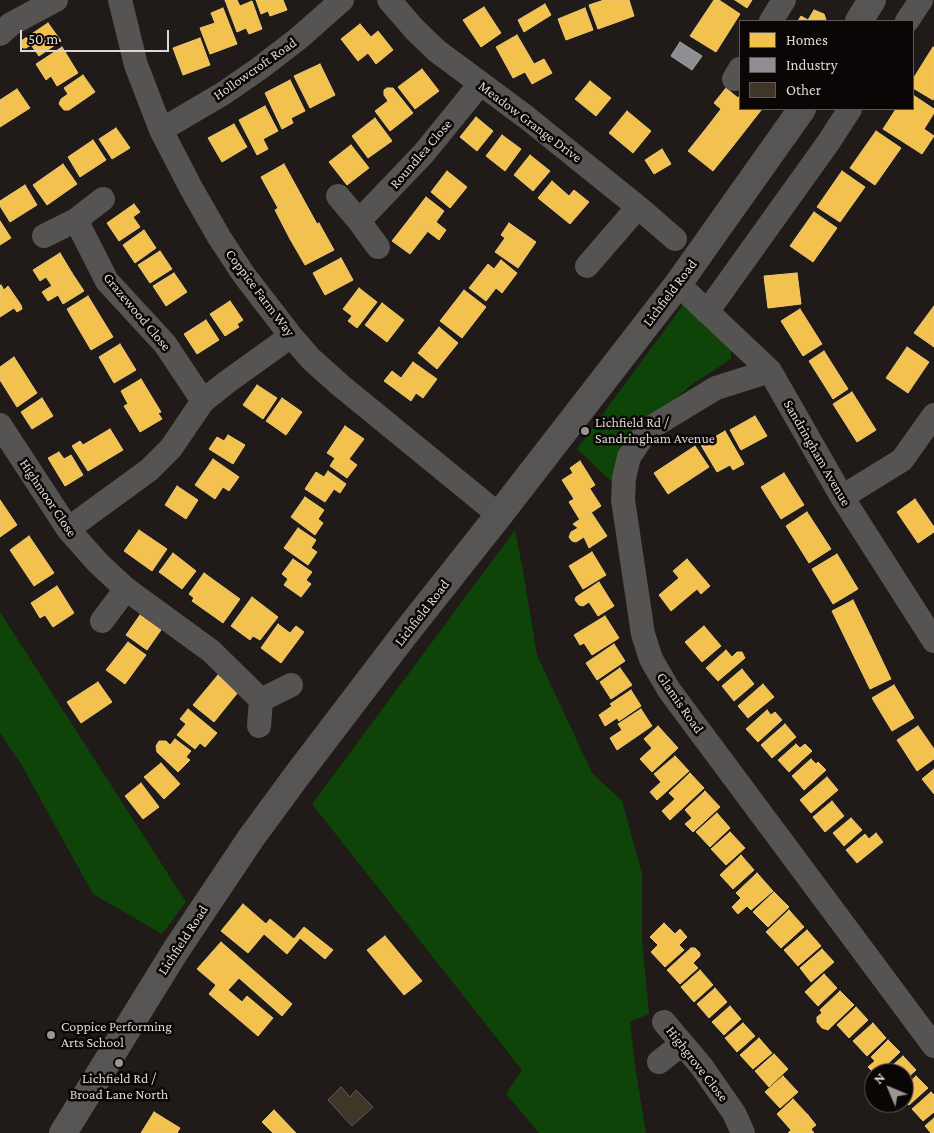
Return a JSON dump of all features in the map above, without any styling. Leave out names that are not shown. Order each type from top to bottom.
[{"type":"main road","points":[[860,20],[872,0]]},
{"type":"main road","name":"Lichfield Road","points":[[63,1133],[176,950],[251,838],[398,642],[500,515],[678,284],[801,110]]},
{"type":"street","points":[[0,34],[11,24],[56,0]]},
{"type":"street","name":"Coppice Farm Way","points":[[120,0],[136,65],[161,130],[219,237],[244,275],[311,359],[340,385],[500,515]]},
{"type":"street","name":"Hollowcroft Road","points":[[161,130],[224,93],[260,68],[299,38],[342,0]]},
{"type":"street","name":"Meadow Grange Drive","points":[[389,0],[415,30],[437,51],[521,112],[675,239]]},
{"type":"street","points":[[771,20],[784,0]]},
{"type":"street","points":[[908,20],[921,0]]},
{"type":"street","name":"Roundlea Close","points":[[359,221],[424,153],[480,84]]},
{"type":"street","points":[[707,312],[828,143],[849,110]]},
{"type":"street","points":[[338,196],[378,247]]},
{"type":"street","points":[[44,236],[76,220],[103,199]]},
{"type":"street","points":[[587,266],[638,207]]},
{"type":"street","name":"Grazewood Close","points":[[76,220],[107,281],[165,344],[203,401]]},
{"type":"street","name":"Sandringham Avenue","points":[[678,284],[770,371],[842,497],[934,641]]},
{"type":"street","points":[[68,529],[148,470],[171,448],[203,401],[291,336]]},
{"type":"street","name":"Glamis Road","points":[[770,371],[716,388],[655,425],[641,439],[630,457],[624,478],[623,500],[643,634],[651,659],[669,690],[934,1046]]},
{"type":"street","points":[[842,497],[902,460],[934,415]]},
{"type":"street","name":"Highmoor Close","points":[[0,425],[7,453],[98,563],[126,589],[211,650],[261,700]]},
{"type":"street","points":[[102,621],[126,589]]},
{"type":"street","points":[[259,726],[261,700],[290,685]]},
{"type":"street","name":"Highgrove Close","points":[[664,1022],[713,1082],[734,1113],[742,1133]]},
{"type":"street","points":[[659,1062],[682,1044]]},
{"type":"green space","points":[[686,301],[731,347],[731,359],[694,383],[641,426],[612,482],[577,449]]},
{"type":"green space","points":[[515,530],[537,655],[592,773],[622,801],[642,874],[642,940],[649,1014],[630,1022],[646,1133],[539,1133],[506,1094],[522,1070],[312,804]]},
{"type":"green space","points":[[0,612],[186,902],[162,934],[93,894],[21,764],[0,733]]},
{"type":"building: Homes","points":[[225,0],[237,0],[240,6],[252,1],[262,29],[249,34],[246,28],[237,32]]},
{"type":"building: Homes","points":[[256,0],[283,0],[287,10],[270,16],[268,11],[261,14]]},
{"type":"building: Homes","points":[[604,0],[629,0],[634,16],[598,29],[589,5]]},
{"type":"building: Homes","points":[[714,0],[719,0],[740,14],[716,52],[690,36]]},
{"type":"building: Homes","points":[[735,0],[752,0],[747,8]]},
{"type":"building: Homes","points":[[545,4],[551,15],[524,32],[518,20]]},
{"type":"building: Homes","points":[[484,7],[501,33],[481,47],[463,20]]},
{"type":"building: Homes","points":[[223,8],[237,44],[210,54],[200,28],[215,23],[211,13]]},
{"type":"building: Homes","points":[[585,8],[593,30],[566,40],[558,19]]},
{"type":"building: Homes","points":[[814,10],[824,14],[826,20],[808,20]]},
{"type":"building: Homes","points":[[801,16],[808,20],[799,20]]},
{"type":"building: Homes","points":[[48,23],[61,41],[39,56],[31,45],[23,48],[21,41]]},
{"type":"building: Homes","points":[[360,24],[371,37],[378,31],[393,50],[376,64],[368,53],[358,61],[341,39]]},
{"type":"building: Homes","points":[[517,35],[534,64],[544,59],[552,73],[532,84],[525,72],[513,78],[496,47]]},
{"type":"building: Homes","points":[[200,38],[210,65],[183,75],[173,48]]},
{"type":"building: Homes","points":[[62,47],[78,73],[57,86],[51,76],[46,80],[36,64]]},
{"type":"building: Homes","points":[[933,47],[933,100],[914,89],[914,77]]},
{"type":"building: Homes","points":[[320,64],[335,95],[310,108],[294,76]]},
{"type":"building: Homes","points":[[422,69],[439,91],[415,109],[398,87]]},
{"type":"building: Homes","points":[[83,75],[95,92],[69,110],[64,110],[59,104],[61,99],[68,94],[64,88]]},
{"type":"building: Homes","points":[[290,80],[305,111],[291,118],[293,123],[282,129],[265,93]]},
{"type":"building: Homes","points":[[590,81],[611,98],[596,116],[575,99]]},
{"type":"building: Homes","points":[[393,88],[413,113],[390,131],[375,111],[388,101],[384,95],[384,90]]},
{"type":"building: Homes","points":[[726,88],[738,98],[739,96],[739,110],[761,110],[733,146],[708,126],[721,109],[714,103]]},
{"type":"building: Homes","points":[[17,89],[30,108],[0,127],[0,100]]},
{"type":"building: Homes","points":[[914,96],[934,109],[934,113],[924,129],[934,136],[922,154],[883,129],[895,110],[914,110]]},
{"type":"building: Homes","points":[[265,106],[278,131],[263,139],[268,149],[257,155],[239,120]]},
{"type":"building: Homes","points":[[627,111],[651,131],[633,153],[609,133]]},
{"type":"building: Homes","points":[[476,117],[493,131],[477,151],[460,137]]},
{"type":"building: Homes","points":[[375,118],[392,141],[368,158],[352,136]]},
{"type":"building: Homes","points":[[234,124],[247,147],[222,162],[208,138]]},
{"type":"building: Homes","points":[[708,126],[733,146],[713,171],[688,151]]},
{"type":"building: Homes","points":[[116,128],[130,148],[112,159],[99,139]]},
{"type":"building: Homes","points":[[876,131],[901,148],[875,185],[850,168]]},
{"type":"building: Homes","points":[[502,135],[521,149],[505,171],[486,156]]},
{"type":"building: Homes","points":[[93,140],[106,160],[80,177],[68,157]]},
{"type":"building: Homes","points":[[351,145],[369,168],[347,185],[329,162]]},
{"type":"building: Homes","points":[[662,149],[671,164],[654,174],[645,160]]},
{"type":"building: Homes","points":[[530,155],[550,171],[533,191],[514,175]]},
{"type":"building: Homes","points":[[63,164],[77,184],[47,205],[33,185]]},
{"type":"building: Homes","points":[[284,164],[301,195],[278,208],[261,177]]},
{"type":"building: Homes","points":[[447,171],[467,187],[450,208],[431,192]]},
{"type":"building: Homes","points":[[842,171],[865,187],[840,222],[817,207]]},
{"type":"building: Homes","points":[[552,181],[569,196],[574,190],[589,202],[570,224],[538,198]]},
{"type":"building: Homes","points":[[25,185],[37,205],[10,222],[0,206],[0,201]]},
{"type":"building: Homes","points":[[301,195],[317,224],[290,239],[275,210]]},
{"type":"building: Homes","points":[[426,197],[444,211],[436,222],[446,230],[439,240],[410,218]]},
{"type":"building: Homes","points":[[134,204],[140,212],[133,217],[140,227],[119,241],[107,223]]},
{"type":"building: Homes","points":[[814,212],[837,228],[813,262],[790,246]]},
{"type":"building: Homes","points":[[410,218],[428,231],[410,254],[392,241]]},
{"type":"building: Homes","points":[[0,221],[11,238],[0,245]]},
{"type":"building: Homes","points":[[319,223],[334,250],[305,265],[290,239]]},
{"type":"building: Homes","points":[[509,223],[536,242],[518,268],[495,252],[505,238],[501,235]]},
{"type":"building: Homes","points":[[144,230],[156,248],[135,263],[123,245]]},
{"type":"building: Homes","points":[[160,251],[172,269],[150,283],[138,265]]},
{"type":"building: Homes","points":[[60,253],[72,273],[52,286],[46,277],[40,281],[33,270]]},
{"type":"building: Homes","points":[[341,258],[353,280],[325,295],[313,273]]},
{"type":"building: Homes","points":[[501,260],[517,273],[502,293],[496,288],[486,301],[469,288],[488,264],[494,269]]},
{"type":"building: Homes","points":[[72,273],[84,291],[63,304],[58,295],[48,301],[42,292]]},
{"type":"building: Homes","points":[[174,273],[187,292],[166,306],[153,286]]},
{"type":"building: Homes","points":[[797,273],[801,304],[768,308],[764,276]]},
{"type":"building: Homes","points":[[0,286],[4,290],[8,286],[22,309],[17,312],[14,308],[0,317]]},
{"type":"building: Homes","points":[[359,288],[377,302],[357,328],[348,321],[352,316],[343,309]]},
{"type":"building: Homes","points":[[464,290],[486,307],[462,338],[440,321]]},
{"type":"building: Homes","points":[[88,296],[113,337],[91,350],[67,309]]},
{"type":"building: Homes","points":[[230,301],[243,320],[237,324],[239,327],[225,336],[210,314]]},
{"type":"building: Homes","points":[[382,303],[404,320],[387,342],[365,325]]},
{"type":"building: Homes","points":[[934,306],[934,347],[914,333]]},
{"type":"building: Homes","points":[[800,309],[822,344],[803,356],[781,321]]},
{"type":"building: Homes","points":[[206,320],[219,340],[197,354],[184,334]]},
{"type":"building: Homes","points":[[439,327],[458,343],[437,369],[418,353]]},
{"type":"building: Homes","points":[[120,344],[136,370],[114,383],[99,357]]},
{"type":"building: Homes","points":[[907,347],[929,362],[908,393],[886,378]]},
{"type":"building: Homes","points":[[824,351],[848,389],[833,399],[809,361]]},
{"type":"building: Homes","points":[[14,357],[37,393],[17,407],[0,380],[0,367]]},
{"type":"building: Homes","points":[[413,362],[437,379],[423,398],[416,393],[411,401],[384,381],[392,371],[401,378]]},
{"type":"building: Homes","points":[[141,379],[161,412],[158,413],[162,419],[140,432],[124,406],[128,404],[121,391]]},
{"type":"building: Homes","points":[[257,385],[277,398],[263,419],[243,405]]},
{"type":"building: Homes","points":[[852,392],[876,430],[857,442],[833,404]]},
{"type":"building: Homes","points":[[42,398],[53,416],[32,429],[21,412]]},
{"type":"building: Homes","points":[[282,398],[302,412],[286,435],[266,421]]},
{"type":"building: Homes","points":[[755,416],[767,436],[741,450],[730,430]]},
{"type":"building: Homes","points":[[345,426],[364,439],[349,459],[357,465],[347,478],[330,466],[335,458],[327,453]]},
{"type":"building: Homes","points":[[110,429],[123,450],[88,471],[72,446],[80,441],[83,445]]},
{"type":"building: Homes","points":[[725,431],[744,464],[733,470],[730,465],[717,472],[701,445]]},
{"type":"building: Homes","points":[[228,435],[245,445],[233,464],[209,449],[217,437],[224,441]]},
{"type":"building: Homes","points":[[695,446],[709,467],[668,494],[654,473]]},
{"type":"building: Homes","points":[[59,452],[64,459],[71,455],[83,475],[65,486],[48,458]]},
{"type":"building: Homes","points":[[213,459],[239,477],[229,491],[223,487],[215,499],[195,485]]},
{"type":"building: Homes","points":[[580,461],[595,485],[574,499],[562,480],[573,473],[570,468]]},
{"type":"building: Homes","points":[[328,471],[346,484],[340,493],[334,489],[325,502],[305,489],[316,472],[324,477]]},
{"type":"building: Homes","points":[[784,473],[804,505],[781,519],[761,487]]},
{"type":"building: Homes","points":[[177,486],[198,500],[186,519],[165,505]]},
{"type":"building: Homes","points":[[590,489],[601,506],[580,520],[569,502]]},
{"type":"building: Homes","points":[[305,497],[324,510],[318,519],[323,523],[315,535],[291,517]]},
{"type":"building: Homes","points":[[915,499],[934,527],[934,532],[918,543],[897,512]]},
{"type":"building: Homes","points":[[0,500],[17,525],[0,537]]},
{"type":"building: Homes","points":[[591,512],[607,536],[589,548],[584,537],[576,542],[572,541],[569,537],[571,532],[578,528],[573,524]]},
{"type":"building: Homes","points":[[807,512],[831,549],[809,563],[786,526]]},
{"type":"building: Homes","points":[[298,528],[316,540],[311,548],[317,552],[308,565],[284,548]]},
{"type":"building: Homes","points":[[139,530],[167,549],[152,571],[124,551]]},
{"type":"building: Homes","points":[[29,536],[54,573],[34,586],[10,550]]},
{"type":"building: Homes","points":[[592,552],[606,575],[583,589],[569,566]]},
{"type":"building: Homes","points":[[173,553],[196,571],[182,589],[159,572]]},
{"type":"building: Homes","points":[[837,554],[858,589],[833,604],[812,569]]},
{"type":"building: Homes","points":[[293,559],[312,572],[306,580],[311,584],[301,597],[284,585],[288,579],[282,574]]},
{"type":"building: Homes","points":[[687,559],[710,586],[701,594],[697,589],[671,611],[659,595],[679,578],[673,571]]},
{"type":"building: Homes","points":[[204,573],[240,599],[223,623],[192,601],[194,598],[189,594]]},
{"type":"building: Homes","points":[[599,582],[614,606],[598,616],[589,602],[583,606],[579,605],[575,600],[576,597]]},
{"type":"building: Homes","points":[[57,586],[74,613],[53,627],[45,615],[40,618],[31,603]]},
{"type":"building: Homes","points":[[252,597],[278,617],[260,640],[253,636],[250,640],[231,626]]},
{"type":"building: Homes","points":[[853,600],[871,637],[850,648],[832,611]]},
{"type":"building: Homes","points":[[140,615],[161,630],[147,650],[126,635]]},
{"type":"building: Homes","points":[[605,616],[619,638],[592,655],[584,643],[580,645],[574,635]]},
{"type":"building: Homes","points":[[278,624],[290,633],[296,626],[304,632],[281,663],[261,648]]},
{"type":"building: Homes","points":[[704,626],[721,646],[702,662],[685,642]]},
{"type":"building: Homes","points":[[871,637],[891,679],[870,689],[850,648]]},
{"type":"building: Homes","points":[[128,642],[146,655],[125,684],[106,670]]},
{"type":"building: Homes","points":[[614,644],[625,661],[597,680],[586,663]]},
{"type":"building: Homes","points":[[726,650],[732,657],[737,652],[742,652],[745,658],[718,681],[706,668]]},
{"type":"building: Homes","points":[[620,668],[632,685],[611,699],[600,682]]},
{"type":"building: Homes","points":[[742,669],[754,684],[734,701],[722,686]]},
{"type":"building: Homes","points":[[218,675],[239,691],[214,722],[193,705]]},
{"type":"building: Homes","points":[[98,682],[112,702],[81,723],[67,702]]},
{"type":"building: Homes","points":[[763,684],[774,697],[748,718],[738,706]]},
{"type":"building: Homes","points":[[894,685],[914,718],[892,731],[872,698]]},
{"type":"building: Homes","points":[[631,690],[641,706],[619,721],[617,718],[605,726],[599,715],[612,706],[610,704]]},
{"type":"building: Homes","points":[[188,709],[217,733],[205,747],[200,743],[195,749],[177,735],[186,724],[180,719]]},
{"type":"building: Homes","points":[[641,709],[652,726],[617,750],[610,738],[622,730],[618,724]]},
{"type":"building: Homes","points":[[767,710],[771,715],[775,712],[782,720],[758,742],[746,729]]},
{"type":"building: Homes","points":[[785,724],[796,737],[772,758],[761,745]]},
{"type":"building: Homes","points":[[658,726],[678,748],[652,772],[640,759],[652,748],[644,739]]},
{"type":"building: Homes","points":[[918,726],[934,749],[934,759],[917,771],[897,740]]},
{"type":"building: Homes","points":[[175,739],[191,751],[186,757],[190,760],[178,772],[157,752],[156,746],[159,741],[166,741],[170,745]]},
{"type":"building: Homes","points":[[796,744],[800,748],[805,744],[812,751],[789,772],[778,760]]},
{"type":"building: Homes","points":[[675,756],[689,771],[657,800],[650,792],[661,782],[654,774]]},
{"type":"building: Homes","points":[[811,759],[816,764],[818,762],[826,770],[804,790],[792,776]]},
{"type":"building: Homes","points":[[161,763],[180,784],[164,799],[144,777]]},
{"type":"building: Homes","points":[[934,769],[934,794],[922,779]]},
{"type":"building: Homes","points":[[690,773],[704,788],[670,820],[662,811],[675,799],[669,793]]},
{"type":"building: Homes","points":[[827,777],[838,790],[811,813],[800,800]]},
{"type":"building: Homes","points":[[141,783],[159,807],[143,819],[125,796]]},
{"type":"building: Homes","points":[[705,791],[720,807],[693,832],[685,824],[692,818],[685,810]]},
{"type":"building: Homes","points":[[832,801],[844,816],[825,832],[813,817]]},
{"type":"building: Homes","points":[[717,813],[730,828],[710,847],[696,832]]},
{"type":"building: Homes","points":[[851,818],[862,830],[844,846],[833,833]]},
{"type":"building: Homes","points":[[730,832],[745,848],[726,865],[711,849]]},
{"type":"building: Homes","points":[[876,833],[883,842],[857,863],[846,850],[865,834],[869,839]]},
{"type":"building: Homes","points":[[741,855],[754,870],[733,889],[720,875]]},
{"type":"building: Homes","points":[[757,873],[773,891],[751,910],[747,906],[738,914],[732,907],[741,898],[736,893]]},
{"type":"building: Homes","points":[[774,892],[789,907],[768,927],[753,912]]},
{"type":"building: Homes","points":[[243,904],[266,924],[270,919],[294,939],[304,927],[333,950],[325,959],[300,938],[287,954],[264,934],[248,953],[221,931]]},
{"type":"building: Homes","points":[[789,910],[804,927],[781,948],[766,932]]},
{"type":"building: Homes","points":[[664,923],[675,934],[680,929],[687,937],[679,945],[684,950],[665,967],[651,952],[658,945],[650,937]]},
{"type":"building: Homes","points":[[807,930],[821,946],[798,966],[784,950]]},
{"type":"building: Homes","points":[[385,936],[422,981],[404,995],[367,950]]},
{"type":"building: Homes","points":[[221,942],[292,1004],[282,1016],[239,978],[228,990],[242,1002],[247,996],[273,1018],[258,1036],[209,994],[216,985],[197,969]]},
{"type":"building: Homes","points":[[691,948],[695,948],[700,953],[700,956],[693,963],[698,968],[680,984],[667,970]]},
{"type":"building: Homes","points":[[822,949],[834,962],[811,982],[800,968]]},
{"type":"building: Homes","points":[[700,970],[713,985],[694,1002],[681,987]]},
{"type":"building: Homes","points":[[824,974],[837,988],[818,1006],[805,992]]},
{"type":"building: Homes","points":[[715,988],[727,1002],[709,1018],[697,1004]]},
{"type":"building: Homes","points":[[840,991],[854,1005],[828,1030],[822,1028],[817,1022],[817,1017],[822,1013],[820,1010]]},
{"type":"building: Homes","points":[[730,1006],[741,1019],[724,1035],[712,1022]]},
{"type":"building: Homes","points":[[856,1007],[868,1020],[849,1038],[837,1025]]},
{"type":"building: Homes","points":[[743,1023],[755,1036],[737,1052],[725,1038]]},
{"type":"building: Homes","points":[[873,1023],[886,1038],[867,1056],[853,1041]]},
{"type":"building: Homes","points":[[759,1038],[772,1053],[753,1069],[740,1055]]},
{"type":"building: Homes","points":[[888,1040],[900,1052],[888,1063],[873,1063],[875,1061],[871,1057]]},
{"type":"building: Homes","points":[[774,1054],[788,1069],[769,1087],[755,1071]]},
{"type":"building: Homes","points":[[903,1056],[910,1063],[895,1063]]},
{"type":"building: Homes","points":[[783,1076],[798,1092],[780,1108],[765,1092]]},
{"type":"building: Homes","points":[[916,1076],[928,1088],[914,1101],[914,1078]]},
{"type":"building: Homes","points":[[931,1092],[934,1095],[934,1112],[923,1121],[914,1111],[914,1107]]},
{"type":"building: Homes","points":[[793,1099],[808,1115],[791,1130],[777,1114]]},
{"type":"building: Homes","points":[[274,1110],[296,1133],[273,1133],[262,1122]]},
{"type":"building: Homes","points":[[154,1112],[180,1128],[177,1133],[141,1133]]},
{"type":"building: Homes","points":[[808,1115],[816,1125],[811,1129],[814,1133],[788,1133]]},
{"type":"building: Homes","points":[[934,1118],[934,1133],[931,1133],[925,1126]]},
{"type":"building: Industry","points":[[680,42],[702,56],[692,70],[671,56]]},
{"type":"building: Other","points":[[341,1087],[350,1097],[356,1090],[373,1107],[352,1126],[328,1100]]},
{"type":"place","name":"Lichfield Rd / Sandringham Avenue","points":[[585,431]]},
{"type":"place","name":"Coppice Performing Arts School","points":[[51,1035]]},
{"type":"place","name":"Lichfield Rd / Broad Lane North","points":[[119,1063]]}]
